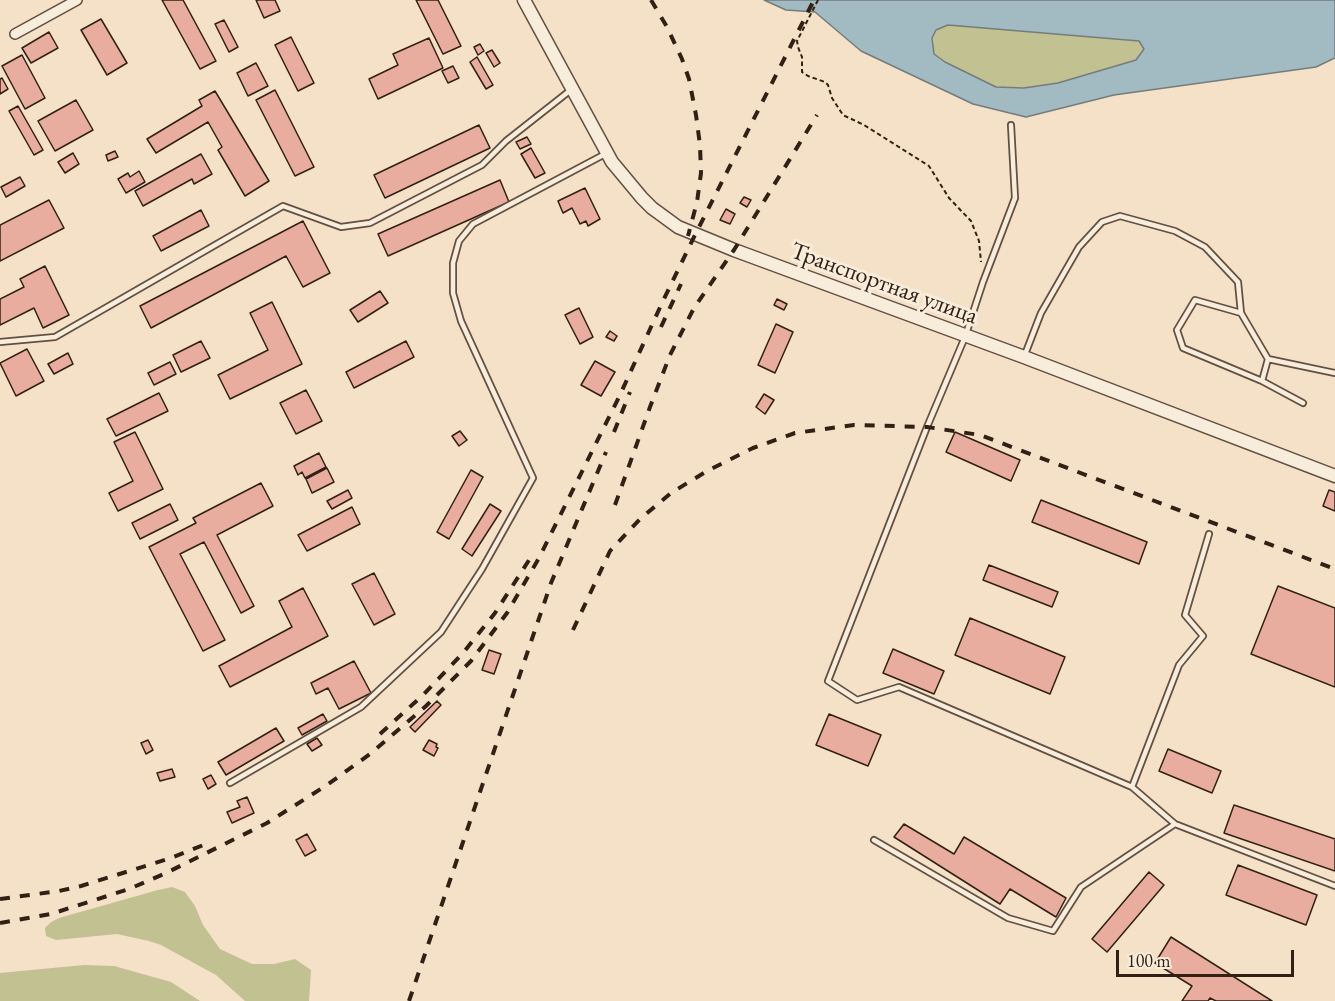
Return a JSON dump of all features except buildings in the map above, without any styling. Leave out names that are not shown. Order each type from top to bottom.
[{"type":"street","points":[[15,34],[77,0]]},
{"type":"street","name":"Транспортная улица","points":[[524,0],[619,172],[642,198],[664,217],[689,232],[1335,476]]},
{"type":"lane","points":[[0,342],[55,337],[283,206],[341,227],[370,223],[482,165],[506,141],[572,89]]},
{"type":"lane","points":[[1011,124],[1015,198],[965,337],[927,427],[828,681],[856,700],[899,687],[1132,787],[1175,824],[1335,886]]},
{"type":"lane","points":[[230,783],[361,707],[441,632],[482,569],[532,478],[461,321],[453,293],[453,263],[459,241],[473,224],[607,153]]},
{"type":"lane","points":[[1024,357],[1041,314],[1079,247],[1102,222],[1120,216],[1175,231],[1205,247],[1238,282],[1241,313],[1268,359],[1262,381]]},
{"type":"lane","points":[[1241,313],[1195,300],[1177,330],[1183,348],[1262,381],[1303,403]]},
{"type":"lane","points":[[1268,359],[1335,373]]},
{"type":"lane","points":[[1132,787],[1179,665],[1203,636],[1185,615],[1209,534]]},
{"type":"lane","points":[[874,840],[1008,918],[1053,931],[1082,887],[1175,824]]},
{"type":"path","points":[[818,0],[797,41],[803,61],[802,72],[828,85],[832,98],[843,115],[864,125],[929,166],[949,198],[971,221],[979,241],[981,261]]},
{"type":"green space","points":[[947,25],[1140,41],[1144,49],[1136,60],[1058,83],[1024,88],[996,87],[945,62],[934,54],[932,38],[936,30]]},
{"type":"green space","points":[[172,887],[185,892],[195,906],[203,925],[220,949],[252,964],[274,964],[295,959],[311,970],[309,1001],[245,1001],[216,975],[161,945],[149,941],[117,934],[56,940],[46,936],[45,928],[59,918]]},
{"type":"green space","points":[[84,965],[114,966],[171,982],[200,1001],[0,1001],[0,973]]},
{"type":"water","points":[[764,0],[1335,0],[1335,58],[1316,67],[1114,95],[1026,117],[973,104],[861,51],[815,12],[786,10]],"holes":[[[948,25],[1139,41],[1144,49],[1136,60],[1058,83],[1024,88],[996,87],[945,62],[934,54],[932,38],[936,30]]]},
{"type":"railway","points":[[651,0],[682,59],[689,79],[696,115],[701,173],[697,202],[688,236]]},
{"type":"railway","points":[[0,923],[51,914],[129,889],[267,823],[327,785],[370,754],[426,706],[471,661],[507,613],[539,558],[619,397],[695,235],[814,0]]},
{"type":"railway","points":[[615,505],[670,355],[694,308],[734,250],[817,115]]},
{"type":"railway","points":[[661,327],[681,284]]},
{"type":"railway","points":[[614,432],[630,392]]},
{"type":"railway","points":[[573,630],[610,551],[640,519],[671,493],[707,471],[753,448],[795,433],[854,425],[927,427],[980,435],[1335,569]]},
{"type":"railway","points":[[409,1001],[551,583],[606,452]]},
{"type":"railway","points":[[380,734],[423,695],[463,653],[495,613],[531,557]]},
{"type":"railway","points":[[0,899],[81,886],[171,858],[211,842]]}]
